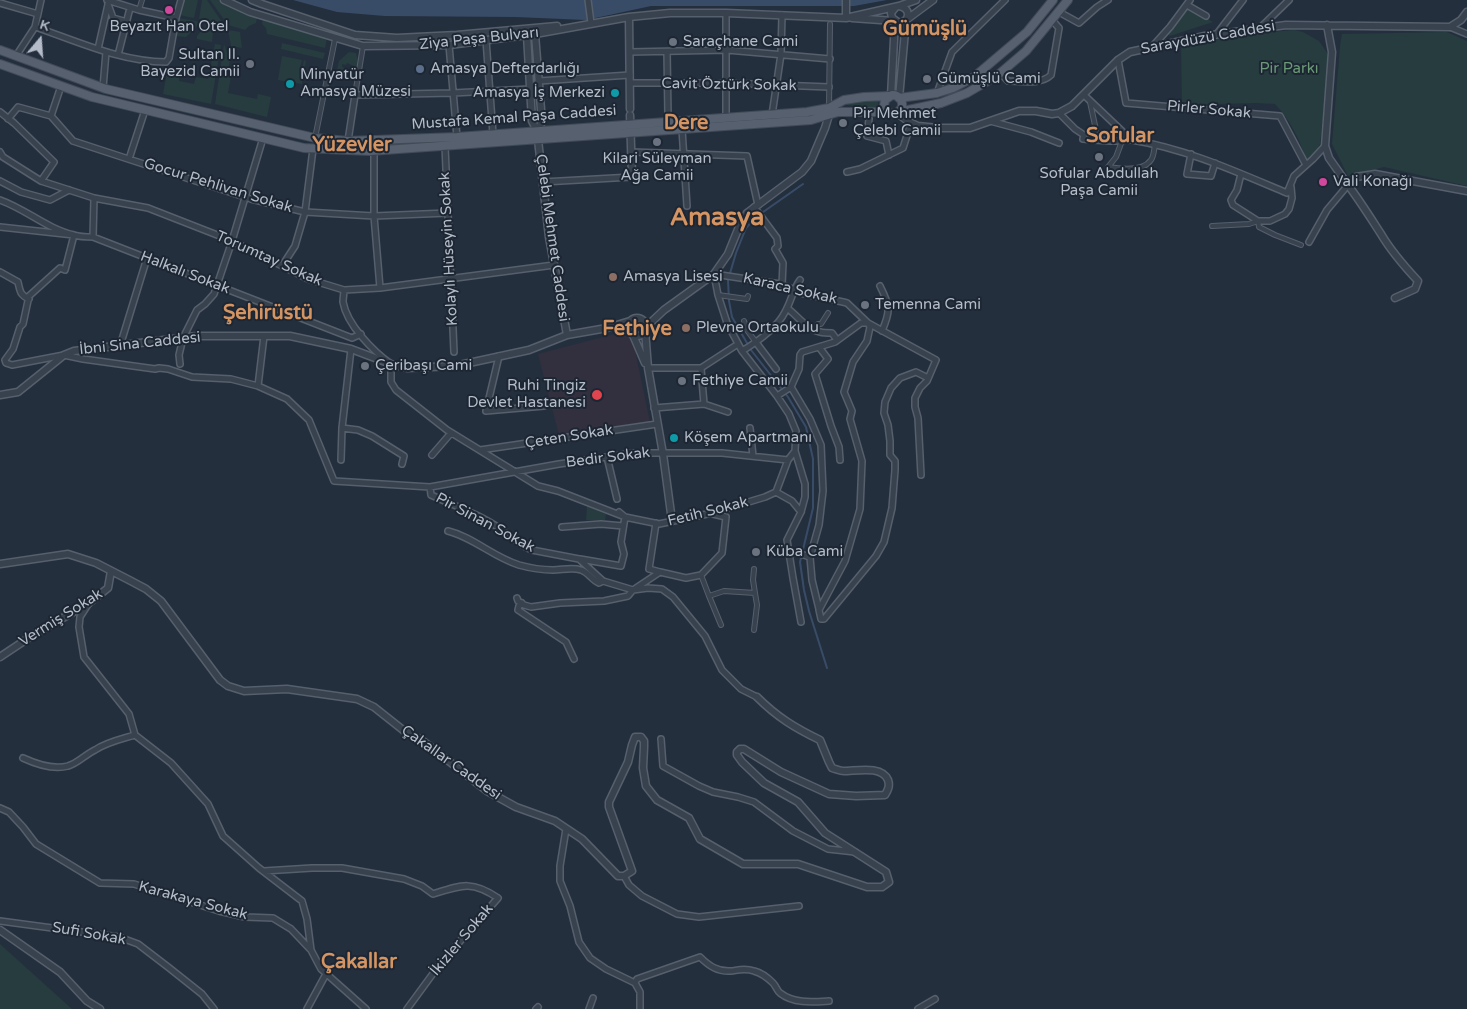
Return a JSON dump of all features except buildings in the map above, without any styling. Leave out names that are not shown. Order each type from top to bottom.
[{"type":"main road","points":[[899,98],[937,93],[953,88],[974,77],[1027,32],[1053,0]]},
{"type":"main road","points":[[898,112],[903,104],[895,95],[890,96],[884,103],[885,109],[893,114],[942,103],[967,92],[1000,73],[1026,51],[1068,0]]},
{"type":"main road","name":"Mustafa Kemal Paşa Caddesi","points":[[0,50],[103,88],[315,138],[348,141],[493,134],[538,135]]},
{"type":"main road","name":"Mustafa Kemal Paşa Caddesi","points":[[0,64],[92,97],[304,148],[374,151],[445,146],[538,135],[726,118],[808,112],[838,112],[870,116],[888,112]]},
{"type":"main road","name":"Mustafa Kemal Paşa Caddesi","points":[[631,128],[682,129],[811,120],[829,112],[844,100],[890,96]]},
{"type":"street","points":[[16,56],[35,26],[41,0]]},
{"type":"street","points":[[139,10],[142,0]]},
{"type":"street","points":[[35,26],[106,52],[152,62],[166,62],[169,58],[180,0]]},
{"type":"street","name":"Ziya Paşa Bulvarı","points":[[224,0],[250,12],[364,46],[448,45],[535,34],[629,17],[670,14],[726,13],[846,18],[897,7],[916,0]]},
{"type":"street","name":"Ziya Paşa Bulvarı","points":[[252,0],[355,35],[397,38],[457,35],[591,23]]},
{"type":"street","points":[[588,0],[591,23]]},
{"type":"street","points":[[846,0],[846,18],[902,23],[932,0]]},
{"type":"street","points":[[1059,12],[1079,23],[1108,0]]},
{"type":"street","points":[[1215,35],[1243,0]]},
{"type":"street","points":[[1260,29],[1289,0]]},
{"type":"street","points":[[110,1],[130,8],[176,18]]},
{"type":"street","points":[[110,1],[112,18],[127,22]]},
{"type":"street","points":[[98,49],[110,1]]},
{"type":"street","points":[[937,93],[952,52],[1001,2]]},
{"type":"street","points":[[1152,46],[1188,2],[1206,16]]},
{"type":"street","points":[[0,3],[38,14]]},
{"type":"street","points":[[890,96],[895,21],[891,16],[892,10],[897,7],[904,7],[908,12],[899,98]]},
{"type":"street","points":[[118,55],[130,8]]},
{"type":"street","points":[[1450,27],[1461,20],[1467,12]]},
{"type":"street","points":[[726,13],[726,118]]},
{"type":"street","points":[[772,115],[777,86],[782,15]]},
{"type":"street","points":[[543,182],[632,176],[629,17]]},
{"type":"street","points":[[1000,73],[1008,81],[1039,81],[1051,75],[1058,28],[1052,20]]},
{"type":"street","points":[[631,333],[639,335],[654,318],[714,274],[728,254],[739,227],[747,214],[802,172],[811,161],[825,128],[829,112],[830,24]]},
{"type":"street","name":"Saraydüzü Caddesi","points":[[1059,113],[1072,106],[1118,60],[1130,52],[1152,46],[1286,25],[1450,27]]},
{"type":"street","points":[[1327,25],[1332,52],[1325,146],[1329,158],[1362,202],[1386,243],[1418,281],[1415,289],[1395,298]]},
{"type":"street","points":[[1450,27],[1467,34]]},
{"type":"street","points":[[535,34],[542,122],[538,135]]},
{"type":"street","points":[[527,35],[532,122],[538,135]]},
{"type":"street","points":[[315,138],[335,38]]},
{"type":"street","points":[[486,40],[493,134]]},
{"type":"street","points":[[448,45],[457,136]]},
{"type":"street","points":[[348,141],[364,46]]},
{"type":"street","points":[[630,52],[727,50],[830,59]]},
{"type":"street","points":[[103,88],[106,52]]},
{"type":"street","points":[[667,52],[668,115]]},
{"type":"street","name":"Pirler Sokak","points":[[1118,60],[1126,103],[1280,116],[1306,165]]},
{"type":"street","points":[[355,96],[453,94],[530,89],[539,81],[630,75]]},
{"type":"street","name":"Cavit Öztürk Sokak","points":[[630,83],[726,83],[829,88]]},
{"type":"street","points":[[8,119],[18,107],[51,116],[61,86]]},
{"type":"street","points":[[1084,95],[1129,140]]},
{"type":"street","points":[[1090,102],[1096,130],[1094,140]]},
{"type":"street","points":[[129,159],[144,110]]},
{"type":"street","points":[[898,112],[911,123],[918,126],[938,128],[970,128],[1018,111],[1059,113],[1074,129],[1084,135],[1083,139],[1129,140],[1155,144],[1192,154],[1287,193],[1294,176],[1325,146]]},
{"type":"street","points":[[0,112],[54,162],[41,181]]},
{"type":"street","name":"Gocur Pehlivan Sokak","points":[[51,116],[73,141],[245,198],[305,212],[374,216],[448,213]]},
{"type":"street","points":[[870,116],[867,136],[886,142],[889,155]]},
{"type":"street","points":[[990,120],[1031,132],[1059,143]]},
{"type":"street","points":[[846,172],[860,169],[903,148],[911,123]]},
{"type":"street","points":[[682,129],[687,206]]},
{"type":"street","name":"Çelebi Mehmet Caddesi","points":[[538,135],[549,237],[567,335],[607,328],[630,321]]},
{"type":"street","points":[[180,364],[179,355],[183,338],[197,310],[214,294],[263,138]]},
{"type":"street","points":[[1122,141],[1116,157],[1108,167],[1134,168],[1145,166],[1153,159],[1155,144]]},
{"type":"street","name":"Kolaylı Hüseyin Sokak","points":[[445,146],[454,352]]},
{"type":"street","points":[[282,266],[295,246],[305,212],[313,148]]},
{"type":"street","points":[[374,151],[374,216],[380,288]]},
{"type":"street","name":"Torumtay Sokak","points":[[0,152],[3,157],[41,181],[94,198],[148,208],[232,241],[308,279],[344,290],[380,288],[554,265]]},
{"type":"street","points":[[632,152],[747,156],[756,208],[777,238],[778,246],[775,249],[783,264],[782,285]]},
{"type":"street","points":[[1192,154],[1186,174],[1211,176],[1215,163]]},
{"type":"street","points":[[1241,174],[1237,190],[1231,200],[1233,206],[1258,221],[1259,226],[1265,231],[1301,245]]},
{"type":"street","points":[[1309,242],[1327,210],[1356,177],[1375,174],[1467,191]]},
{"type":"street","points":[[0,181],[22,192],[50,200],[69,190]]},
{"type":"street","points":[[1212,226],[1249,224],[1270,220],[1285,214],[1289,209],[1292,198],[1291,184]]},
{"type":"street","points":[[93,237],[94,198]]},
{"type":"street","points":[[0,200],[21,209],[55,228],[74,235],[65,270],[60,268],[30,296],[23,324],[20,327],[13,349],[5,360],[6,363],[12,365],[64,355]]},
{"type":"street","name":"Halkalı Sokak","points":[[0,227],[93,237],[352,338],[361,334]]},
{"type":"street","points":[[120,346],[147,258]]},
{"type":"street","points":[[0,273],[18,282],[19,291],[29,299]]},
{"type":"street","points":[[714,274],[718,295],[727,323],[738,344],[778,395],[796,431],[796,451],[805,484],[805,497],[801,512],[787,540],[801,622]]},
{"type":"street","name":"Karaca Sokak","points":[[714,274],[782,285],[796,292],[847,303],[868,323],[936,360],[928,378],[915,398],[921,475]]},
{"type":"street","points":[[744,350],[767,334],[778,323],[800,280]]},
{"type":"street","points":[[880,286],[887,300],[888,315],[882,331]]},
{"type":"street","points":[[344,290],[344,302],[351,322],[382,357],[391,364]]},
{"type":"street","points":[[718,295],[747,300],[748,296]]},
{"type":"street","points":[[787,308],[807,327],[821,333],[832,333],[837,340]]},
{"type":"street","points":[[815,330],[828,312]]},
{"type":"street","points":[[648,368],[628,325],[630,321],[636,318],[654,318]]},
{"type":"street","points":[[642,319],[645,324],[648,368],[672,521]]},
{"type":"street","points":[[744,321],[754,342],[776,369]]},
{"type":"street","points":[[778,395],[790,388],[799,369],[800,354],[802,352],[837,340],[861,323],[868,323],[870,327],[866,341],[852,362],[844,392],[852,410],[850,420],[862,461],[860,509],[845,561],[819,610]]},
{"type":"street","name":"Çelebi Mehmet Caddesi","points":[[607,328],[631,333]]},
{"type":"street","name":"İbni Sina Caddesi","points":[[0,395],[18,392],[64,355],[74,350],[197,336],[290,336],[351,349],[407,368],[455,366],[529,350],[567,335]]},
{"type":"street","points":[[258,386],[264,336]]},
{"type":"street","points":[[648,368],[701,368],[738,344]]},
{"type":"street","points":[[819,347],[828,360],[815,374],[839,447],[840,460]]},
{"type":"street","points":[[340,460],[351,349]]},
{"type":"street","name":"Pir Sinan Sokak","points":[[64,355],[155,369],[168,368],[192,377],[231,379],[258,386],[287,399],[308,420],[334,481],[430,487],[431,495],[503,530],[525,548],[578,558]]},
{"type":"street","points":[[499,356],[486,411],[544,406]]},
{"type":"street","name":"Fetih Sokak","points":[[391,364],[390,382],[396,390],[451,432],[538,486],[558,491],[624,518],[656,523],[672,521],[712,514],[776,492]]},
{"type":"street","points":[[701,368],[704,404]]},
{"type":"street","points":[[790,388],[810,419],[821,445],[823,491],[819,525],[810,557],[812,580],[821,619],[824,619],[876,556],[884,542],[892,508],[895,470],[895,461],[890,455],[888,425],[884,413],[885,402],[891,388],[900,378],[916,372],[928,378]]},
{"type":"street","points":[[654,408],[704,404],[728,412]]},
{"type":"street","name":"Çeten Sokak","points":[[480,450],[657,424]]},
{"type":"street","points":[[342,428],[358,430],[372,436],[404,456],[402,464]]},
{"type":"street","points":[[750,428],[753,456]]},
{"type":"street","points":[[432,455],[451,432]]},
{"type":"street","points":[[796,451],[788,460],[776,492],[792,501],[801,512]]},
{"type":"street","name":"Bedir Sokak","points":[[430,487],[634,453],[722,453],[788,460]]},
{"type":"street","points":[[607,457],[617,500]]},
{"type":"street","points":[[578,558],[621,566],[624,554],[620,542],[624,518],[619,512]]},
{"type":"street","points":[[656,523],[649,569],[686,578],[701,575],[722,553],[726,517],[712,514]]},
{"type":"street","points":[[562,527],[601,524],[623,526]]},
{"type":"street","points":[[448,531],[456,533],[497,556],[518,564],[543,570],[583,570],[599,583],[603,581]]},
{"type":"street","points":[[788,550],[810,557]]},
{"type":"street","name":"Çakallar Caddesi","points":[[0,564],[68,554],[96,563],[146,589],[161,601],[220,680],[228,686],[244,691],[287,689],[357,699],[374,707],[403,730],[423,741],[487,791],[516,807],[555,821],[582,839],[618,876],[624,876]]},
{"type":"street","points":[[578,558],[603,581],[633,590],[662,589],[673,597],[705,636],[722,670],[741,689],[757,697],[773,713],[804,733],[820,740],[832,768],[841,771],[877,771],[886,776],[889,789],[885,795],[856,796],[829,794],[780,772],[744,749],[740,749],[737,752],[742,762],[764,783],[798,802],[825,833],[886,872],[889,882],[882,887],[867,887],[798,864],[743,864],[700,839],[689,818],[657,800],[646,786],[643,768],[644,741],[641,737],[635,737],[628,762],[609,807],[632,871],[624,876],[628,885],[642,896],[677,914],[699,917],[799,906]]},
{"type":"street","points":[[754,569],[753,580],[757,605],[754,630]]},
{"type":"street","name":"Vermiş Sokak","points":[[0,657],[33,635],[89,603],[108,588],[111,571]]},
{"type":"street","points":[[517,598],[518,601],[531,607],[560,603],[604,601],[628,596],[633,590],[660,572]]},
{"type":"street","points":[[701,575],[721,625]]},
{"type":"street","points":[[709,596],[724,591],[755,593]]},
{"type":"street","points":[[89,603],[80,617],[79,627],[84,657],[129,714],[135,735],[171,763],[208,804],[223,836],[302,901],[307,919],[311,950],[321,969],[366,1009]]},
{"type":"street","points":[[522,603],[518,610],[566,642],[574,658]]},
{"type":"street","points":[[23,758],[41,765],[69,766],[96,749],[135,735]]},
{"type":"street","points":[[661,739],[663,766],[713,792],[754,802],[793,831],[828,848],[855,852]]},
{"type":"street","name":"Karakaya Sokak","points":[[0,808],[9,812],[36,844],[100,883],[134,884],[245,917],[273,918],[290,929],[311,950]]},
{"type":"street","points":[[566,829],[560,866],[560,881],[570,906],[579,942],[590,958],[606,969],[636,983],[640,992],[640,1009]]},
{"type":"street","name":"İkizler Sokak","points":[[264,871],[342,868],[404,879],[422,886],[433,894],[458,886],[472,886],[486,890],[498,898],[440,964],[407,1009]]},
{"type":"street","name":"Sufi Sokak","points":[[0,921],[119,937],[138,944],[202,994],[214,1009]]},
{"type":"street","points":[[0,930],[60,972],[87,1001],[100,1009]]},
{"type":"street","points":[[636,983],[638,979],[700,957],[710,967],[719,970],[730,971],[740,969],[765,975],[780,993],[796,1001],[829,1001]]},
{"type":"street","points":[[307,1009],[326,974]]},
{"type":"street","points":[[589,1009],[593,998]]},
{"type":"street","points":[[918,1009],[935,999]]},
{"type":"shaded area","name":"Ruhi Tingiz Devlet Hastanesi","points":[[615,334],[625,334],[633,341],[650,422],[559,435],[538,354]]},
{"type":"green space","points":[[182,0],[198,0],[194,18],[179,15]]},
{"type":"green space","points":[[202,0],[207,0],[224,25],[199,19]]},
{"type":"green space","points":[[210,0],[219,0],[226,5],[257,17],[256,23],[245,30],[228,25]]},
{"type":"green space","points":[[1187,7],[1213,22],[1170,36],[1166,33]]},
{"type":"green space","points":[[179,18],[201,22],[186,37],[175,36]]},
{"type":"green space","points":[[263,19],[327,38],[325,48],[267,34],[266,28],[262,24]]},
{"type":"green space","points":[[206,25],[224,30],[223,33],[213,31],[212,42],[197,39],[197,36]]},
{"type":"green space","points":[[228,30],[240,32],[242,48],[231,46]]},
{"type":"green space","name":"Pir Parkı","points":[[1294,30],[1303,32],[1319,41],[1328,54],[1328,74],[1320,144],[1315,154],[1306,159],[1294,130],[1275,104],[1182,105],[1181,44],[1240,35]]},
{"type":"green space","points":[[1447,32],[1467,41],[1467,186],[1384,167],[1348,176],[1332,144],[1342,34]]},
{"type":"green space","points":[[282,43],[325,53],[323,59],[281,49]]},
{"type":"green space","points":[[215,44],[221,45],[211,104],[163,94],[167,73],[179,75],[179,81],[194,84],[196,77],[208,79]]},
{"type":"green space","points":[[224,44],[230,60],[227,75],[231,76],[228,93],[257,99],[258,94],[271,97],[267,117],[215,104]]},
{"type":"green space","points":[[349,52],[356,53],[358,60],[357,73],[348,72],[353,70],[354,66],[347,63],[346,65],[342,64],[342,67],[345,68],[344,71],[337,70],[339,61]]},
{"type":"green space","points":[[282,56],[302,60],[300,68],[302,69],[304,60],[306,61],[302,84],[278,80]]},
{"type":"green space","points":[[878,100],[878,108],[846,105],[857,101]]},
{"type":"green space","points":[[587,506],[606,514],[605,520],[586,520]]},
{"type":"green space","points":[[0,944],[72,1009],[0,1009]]},
{"type":"water","points":[[293,0],[887,0],[854,6],[651,6],[586,20],[516,17],[385,16],[337,12]]},
{"type":"waterway","points":[[803,184],[756,217],[746,228],[728,280],[729,301],[732,317],[751,350],[788,397],[806,427],[813,459],[813,508],[800,562],[809,611],[827,668]]},
{"type":"place","name":"Beyazıt Han Otel","points":[[169,10]]},
{"type":"place","name":"Saraçhane Cami","points":[[673,42]]},
{"type":"place","name":"Sultan II. Bayezid Camii","points":[[250,64]]},
{"type":"place","name":"Amasya Defterdarlığı","points":[[420,69]]},
{"type":"place","name":"Gümüşlü Cami","points":[[927,79]]},
{"type":"place","name":"Minyatür Amasya Müzesi","points":[[290,84]]},
{"type":"place","name":"Amasya İş Merkezi","points":[[615,93]]},
{"type":"place","name":"Pir Mehmet Çelebi Camii","points":[[843,123]]},
{"type":"place","name":"Kilari Süleyman Ağa Camii","points":[[657,142]]},
{"type":"place","name":"Sofular Abdullah Paşa Camii","points":[[1099,157]]},
{"type":"place","name":"Vali Konağı","points":[[1323,182]]},
{"type":"place","name":"Amasya Lisesi","points":[[613,277]]},
{"type":"place","name":"Temenna Cami","points":[[865,305]]},
{"type":"place","name":"Plevne Ortaokulu","points":[[686,328]]},
{"type":"place","name":"Çeribaşı Cami","points":[[365,366]]},
{"type":"place","name":"Fethiye Camii","points":[[682,381]]},
{"type":"place","name":"Ruhi Tingiz Devlet Hastanesi","points":[[597,395]]},
{"type":"place","name":"Köşem Apartmanı","points":[[674,438]]},
{"type":"place","name":"Küba Cami","points":[[756,552]]},
{"type":"district","name":"Gümüşlü","points":[[925,30]]},
{"type":"district","name":"Dere","points":[[686,124]]},
{"type":"district","name":"Sofular","points":[[1120,137]]},
{"type":"district","name":"Yüzevler","points":[[352,146]]},
{"type":"district","name":"Amasya","points":[[717,218]]},
{"type":"district","name":"Şehirüstü","points":[[268,314]]},
{"type":"district","name":"Fethiye","points":[[637,330]]},
{"type":"district","name":"Çakallar","points":[[359,963]]}]
